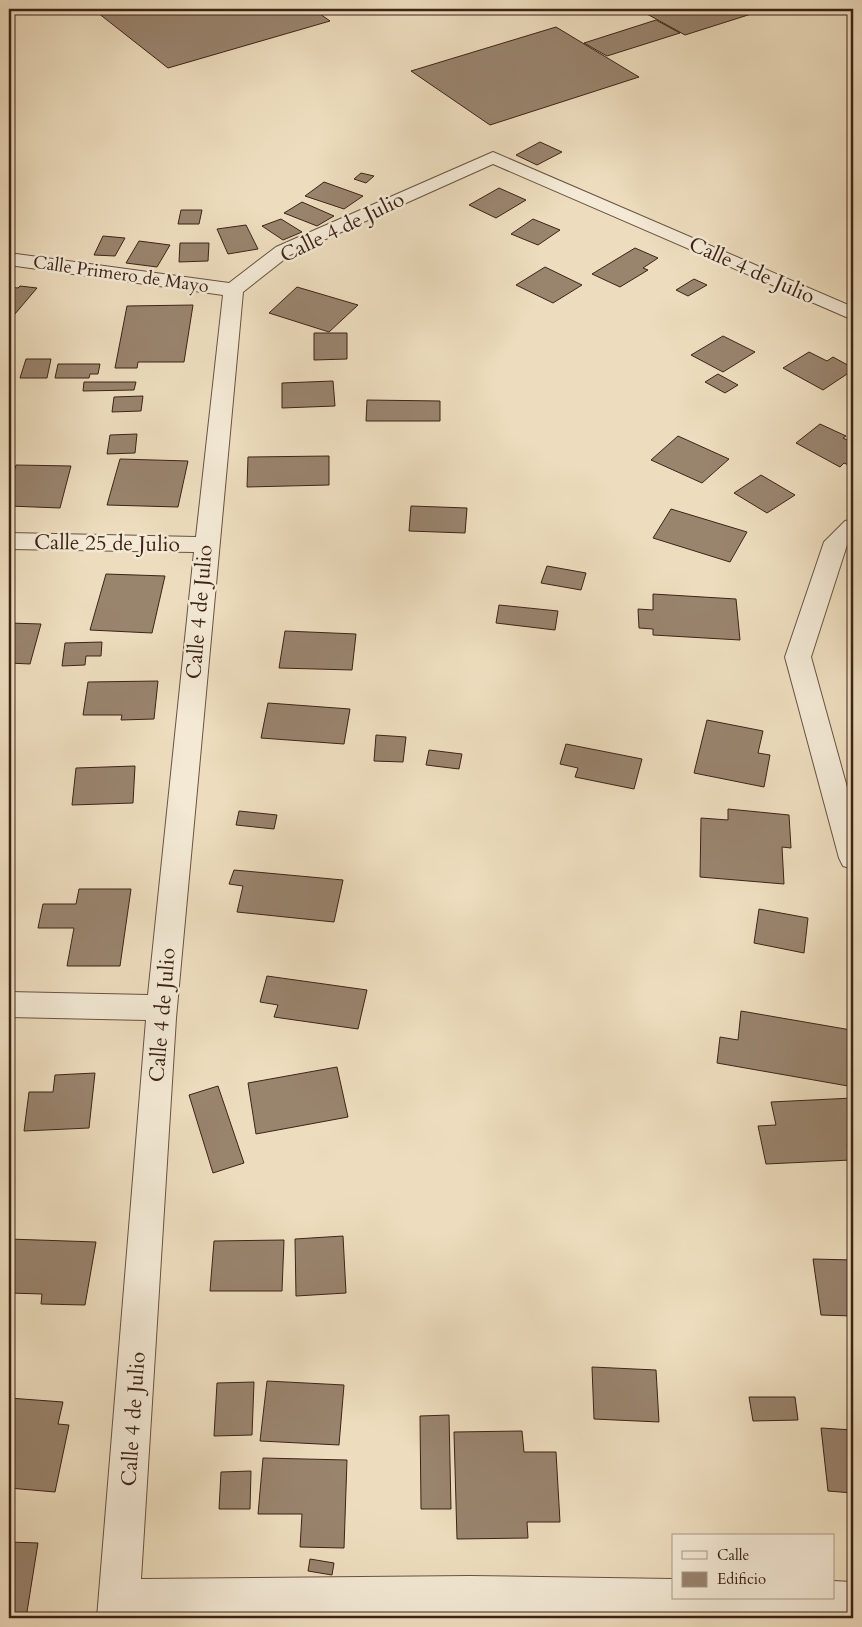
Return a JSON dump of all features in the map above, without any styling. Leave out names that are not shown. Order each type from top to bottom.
[{"type":"street","name":"Calle 4 de Julio","points":[[118,1609],[157,1090],[161,1008],[175,878],[205,545],[233,290],[283,251],[493,156],[853,314]]},
{"type":"street","name":"Calle Primero de Mayo","points":[[9,259],[233,290]]},
{"type":"street","points":[[853,526],[836,542],[798,657],[853,858]]},
{"type":"street","name":"Calle 25 de Julio","points":[[9,542],[205,545]]},
{"type":"street","points":[[9,1004],[161,1008]]},
{"type":"street","points":[[118,1609],[470,1595],[672,1598]]},
{"type":"street","points":[[802,1600],[853,1601]]},
{"type":"building","points":[[93,9],[313,9],[330,21],[168,68]]},
{"type":"building","points":[[638,9],[767,9],[685,35]]},
{"type":"building","points":[[656,20],[680,33],[607,56],[584,43]]},
{"type":"building","points":[[556,27],[639,77],[490,125],[411,71]]},
{"type":"building","points":[[540,142],[562,152],[537,165],[516,155]]},
{"type":"building","points":[[361,173],[374,176],[366,183],[354,179]]},
{"type":"building","points":[[324,182],[363,196],[344,209],[305,196]]},
{"type":"building","points":[[499,188],[526,200],[496,218],[469,205]]},
{"type":"building","points":[[302,202],[334,216],[317,226],[284,213]]},
{"type":"building","points":[[181,210],[202,210],[199,224],[178,224]]},
{"type":"building","points":[[281,219],[302,232],[283,240],[262,226]]},
{"type":"building","points":[[533,219],[560,230],[538,245],[511,234]]},
{"type":"building","points":[[246,225],[258,249],[228,254],[217,229]]},
{"type":"building","points":[[103,236],[125,238],[115,256],[94,255]]},
{"type":"building","points":[[139,241],[170,245],[157,267],[126,263]]},
{"type":"building","points":[[180,243],[209,243],[208,261],[179,262]]},
{"type":"building","points":[[635,248],[658,258],[643,268],[648,270],[620,287],[592,274]]},
{"type":"building","points":[[545,267],[582,285],[553,303],[516,285]]},
{"type":"building","points":[[694,279],[707,285],[688,296],[676,290]]},
{"type":"building","points":[[20,286],[37,288],[9,321],[9,287],[18,288]]},
{"type":"building","points":[[297,287],[358,305],[329,332],[269,313]]},
{"type":"building","points":[[193,305],[184,362],[138,362],[137,368],[115,368],[127,306]]},
{"type":"building","points":[[314,333],[347,333],[347,359],[314,360]]},
{"type":"building","points":[[723,336],[755,352],[723,372],[691,355]]},
{"type":"building","points":[[809,352],[827,361],[833,357],[853,368],[853,370],[823,390],[783,368]]},
{"type":"building","points":[[26,359],[51,359],[47,378],[20,378]]},
{"type":"building","points":[[58,364],[100,364],[98,374],[90,374],[89,378],[55,378]]},
{"type":"building","points":[[718,374],[738,385],[725,393],[705,382]]},
{"type":"building","points":[[333,381],[335,406],[282,408],[282,383]]},
{"type":"building","points":[[84,382],[136,382],[134,390],[83,391]]},
{"type":"building","points":[[143,396],[141,411],[112,412],[114,397]]},
{"type":"building","points":[[367,400],[440,401],[440,421],[366,421]]},
{"type":"building","points":[[820,424],[846,436],[843,438],[853,443],[853,467],[844,463],[840,467],[796,443]]},
{"type":"building","points":[[137,434],[135,453],[107,454],[110,435]]},
{"type":"building","points":[[678,436],[729,459],[702,483],[651,460]]},
{"type":"building","points":[[329,456],[329,485],[247,487],[248,457]]},
{"type":"building","points":[[120,459],[188,461],[178,507],[107,505]]},
{"type":"building","points":[[16,465],[71,466],[60,508],[9,506],[9,488]]},
{"type":"building","points":[[761,475],[795,495],[767,513],[734,493]]},
{"type":"building","points":[[411,506],[467,508],[465,533],[409,531]]},
{"type":"building","points":[[671,509],[747,532],[730,562],[653,538]]},
{"type":"building","points":[[547,566],[586,573],[581,590],[541,583]]},
{"type":"building","points":[[106,574],[165,576],[152,633],[90,630]]},
{"type":"building","points":[[653,594],[736,599],[740,640],[653,635],[653,629],[639,628],[638,609],[653,610]]},
{"type":"building","points":[[499,605],[558,611],[555,630],[496,623]]},
{"type":"building","points":[[9,623],[41,624],[30,664],[9,663]]},
{"type":"building","points":[[285,631],[356,634],[352,670],[279,668]]},
{"type":"building","points":[[102,642],[101,656],[86,656],[85,665],[62,666],[65,643]]},
{"type":"building","points":[[158,681],[154,719],[121,720],[122,715],[83,715],[88,682]]},
{"type":"building","points":[[268,703],[350,709],[344,744],[261,738]]},
{"type":"building","points":[[707,720],[763,731],[758,753],[770,755],[764,787],[694,773]]},
{"type":"building","points":[[376,735],[406,737],[403,762],[374,761]]},
{"type":"building","points":[[566,744],[642,759],[634,789],[575,777],[578,768],[560,764]]},
{"type":"building","points":[[429,750],[462,754],[459,769],[426,765]]},
{"type":"building","points":[[135,766],[133,803],[72,805],[76,768]]},
{"type":"building","points":[[728,809],[789,815],[791,848],[782,847],[784,884],[700,877],[701,818],[728,820]]},
{"type":"building","points":[[239,811],[277,815],[274,829],[236,825]]},
{"type":"building","points":[[234,870],[343,880],[334,922],[237,912],[243,886],[229,884]]},
{"type":"building","points":[[79,889],[131,889],[120,966],[67,966],[74,928],[38,928],[43,904],[76,904]]},
{"type":"building","points":[[759,909],[808,918],[804,953],[754,943]]},
{"type":"building","points":[[267,976],[367,990],[358,1029],[274,1017],[278,1005],[260,1002]]},
{"type":"building","points":[[741,1011],[851,1030],[848,1086],[717,1063],[720,1037],[738,1040]]},
{"type":"building","points":[[337,1067],[348,1117],[256,1134],[248,1083]]},
{"type":"building","points":[[95,1073],[89,1128],[24,1131],[29,1092],[53,1092],[55,1075]]},
{"type":"building","points":[[218,1086],[244,1163],[213,1173],[189,1095]]},
{"type":"building","points":[[853,1098],[853,1144],[847,1145],[851,1160],[766,1164],[758,1126],[776,1125],[771,1102]]},
{"type":"building","points":[[343,1236],[346,1293],[296,1296],[295,1239]]},
{"type":"building","points":[[9,1239],[96,1242],[85,1305],[41,1304],[42,1294],[9,1293]]},
{"type":"building","points":[[284,1240],[282,1291],[210,1291],[214,1241]]},
{"type":"building","points":[[813,1259],[853,1260],[853,1316],[821,1315]]},
{"type":"building","points":[[592,1367],[656,1370],[659,1422],[594,1419]]},
{"type":"building","points":[[267,1381],[344,1385],[339,1445],[260,1441]]},
{"type":"building","points":[[254,1382],[252,1435],[214,1436],[217,1383]]},
{"type":"building","points":[[749,1397],[795,1397],[798,1420],[753,1421]]},
{"type":"building","points":[[9,1398],[63,1402],[58,1424],[69,1425],[55,1492],[9,1488]]},
{"type":"building","points":[[449,1415],[451,1509],[421,1509],[420,1416]]},
{"type":"building","points":[[821,1428],[853,1430],[853,1493],[828,1491]]},
{"type":"building","points":[[522,1431],[524,1452],[556,1452],[560,1522],[527,1522],[528,1538],[457,1539],[454,1432]]},
{"type":"building","points":[[263,1458],[347,1460],[344,1548],[300,1547],[302,1514],[258,1514]]},
{"type":"building","points":[[251,1471],[250,1509],[219,1509],[221,1472]]},
{"type":"building","points":[[9,1542],[38,1543],[26,1618],[9,1618]]},
{"type":"building","points":[[310,1559],[334,1563],[332,1575],[308,1571]]}]
